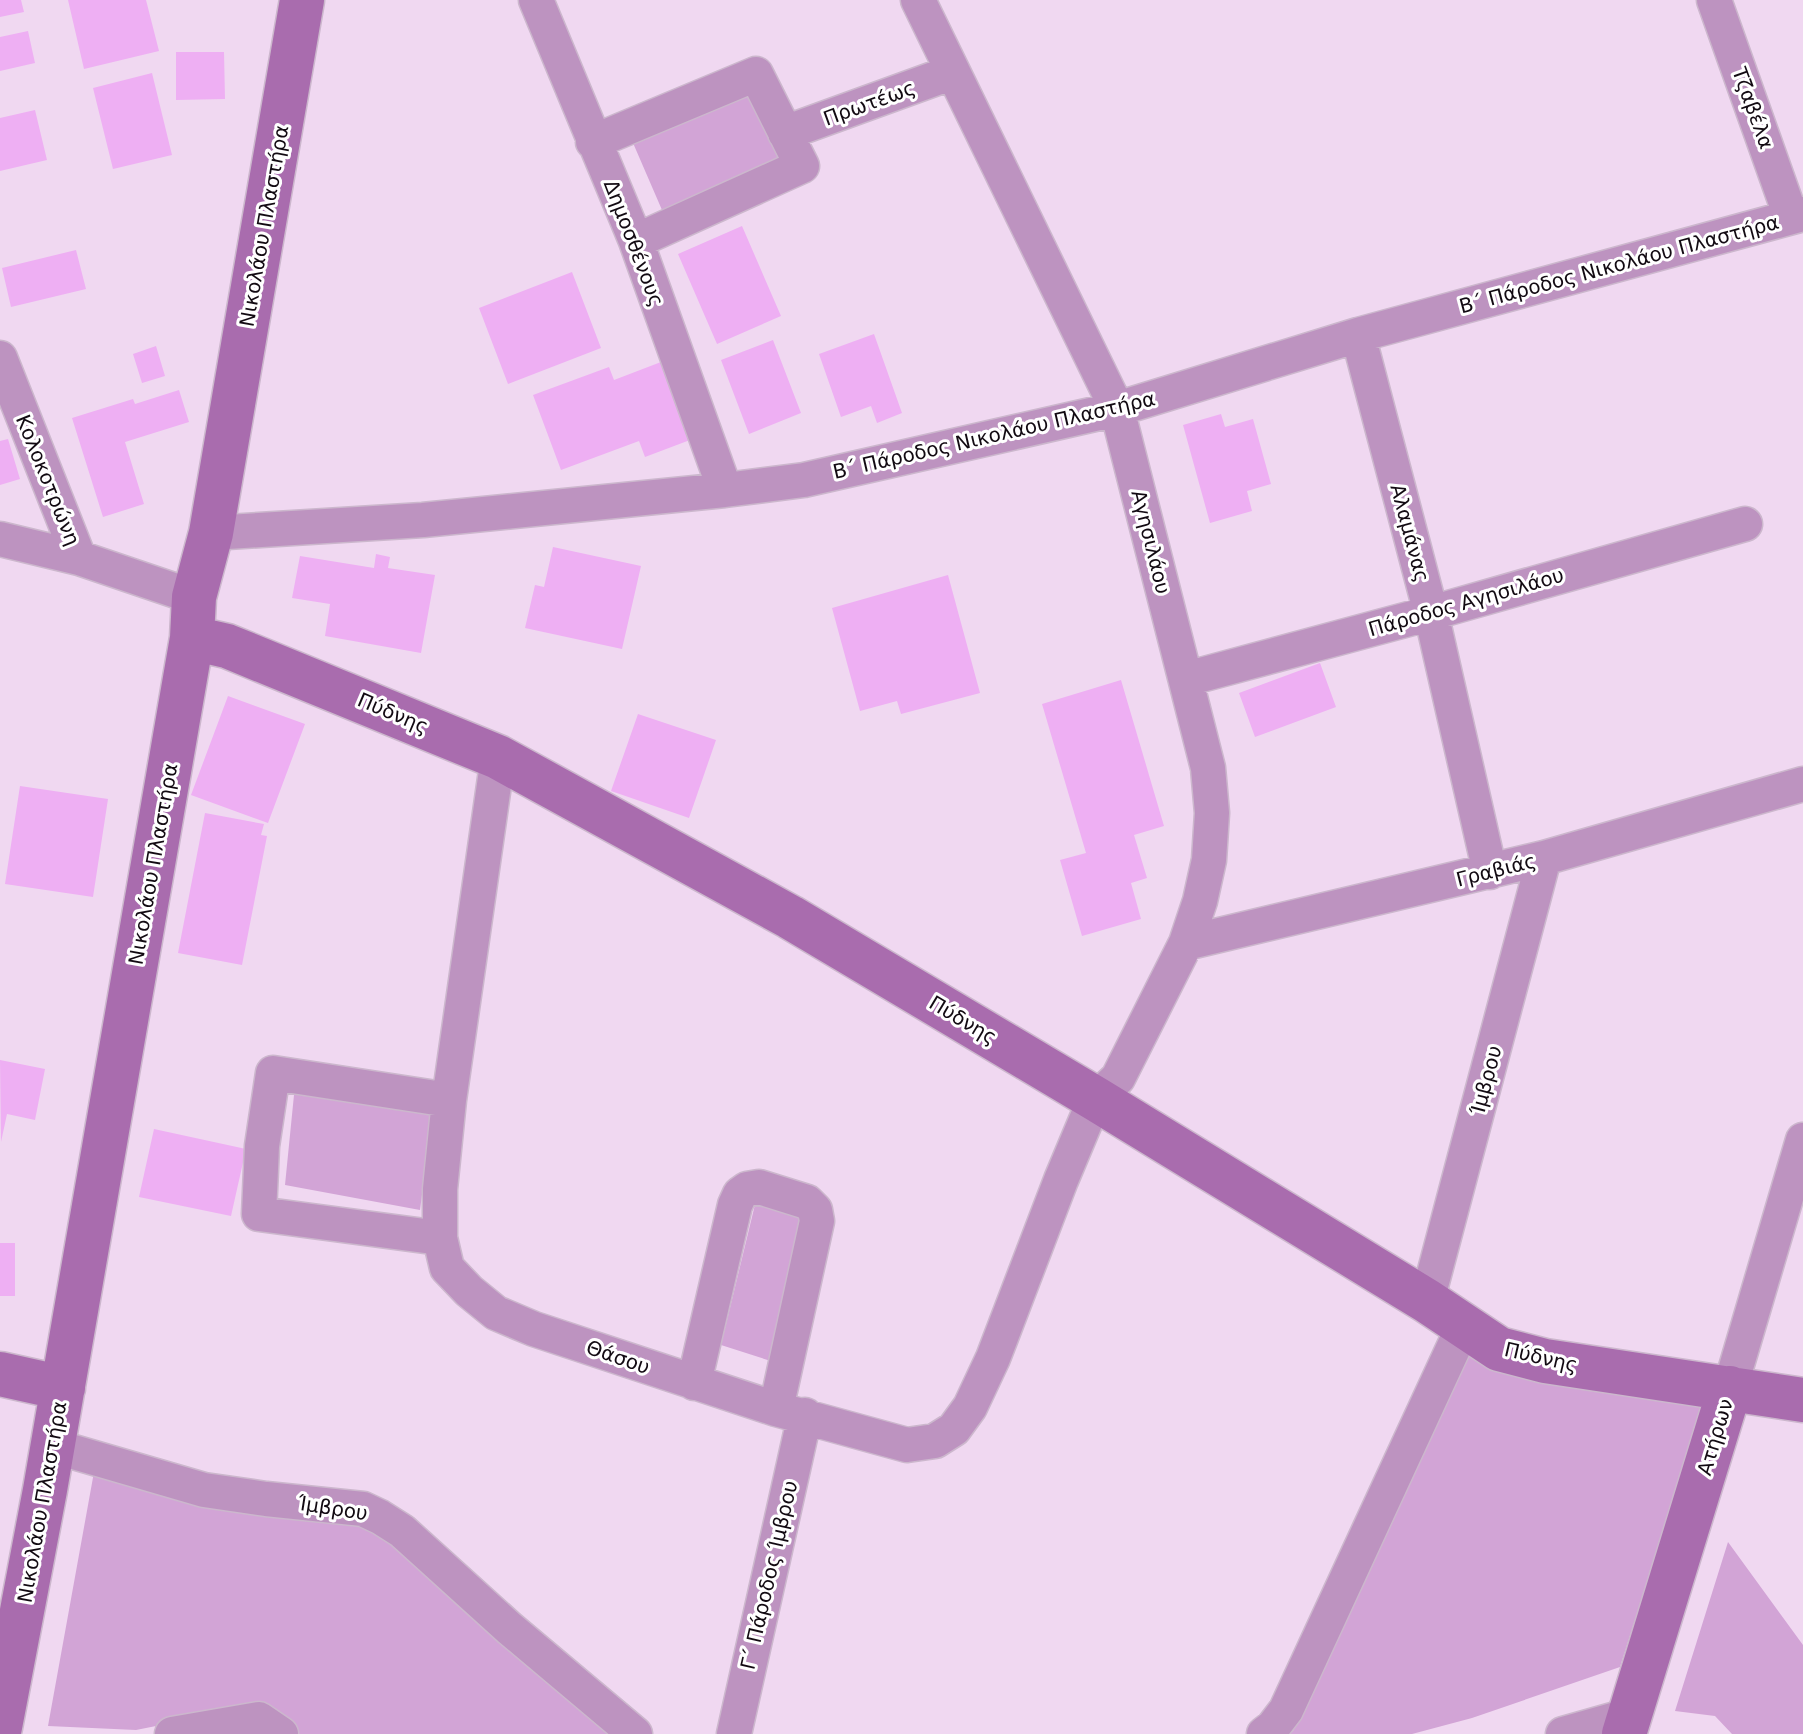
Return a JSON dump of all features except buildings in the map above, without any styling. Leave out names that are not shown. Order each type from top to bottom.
[{"type":"street","name":"Νικολάου Πλαστήρα","points":[[0,1727],[53,1446],[193,617],[211,533],[302,0]]},
{"type":"street","name":"Δημοσθένους","points":[[536,0],[636,241],[725,490]]},
{"type":"street","name":"Αγησιλάου","points":[[918,0],[1117,409],[1208,768],[1212,813],[1209,860],[1186,943],[1118,1078],[1096,1099]]},
{"type":"street","name":"Τζαβέλα","points":[[1714,0],[1797,215]]},
{"type":"street","name":"Πρωτέως","points":[[785,133],[953,72]]},
{"type":"street","points":[[593,142],[756,74],[802,166],[636,241]]},
{"type":"street","name":"Β΄ Πάροδος Νικολάου Πλαστήρα","points":[[211,533],[423,520],[804,480],[1117,409],[1358,335],[1797,215]]},
{"type":"street","name":"Αλαμάνας","points":[[1358,335],[1431,613],[1490,872]]},
{"type":"street","name":"Κολοκοτρώνη","points":[[0,358],[79,558]]},
{"type":"street","name":"Πάροδος Αγησιλάου","points":[[1186,679],[1745,524]]},
{"type":"street","name":"Πύδνης","points":[[0,539],[79,558],[193,617],[227,646],[498,757],[790,917],[1096,1099],[1427,1301],[1499,1349],[1545,1361],[1803,1400]]},
{"type":"street","name":"Θάσου","points":[[498,757],[449,1100],[440,1189],[440,1238],[447,1268],[496,1313],[534,1329],[694,1383],[790,1412],[907,1445],[935,1441],[954,1429],[970,1407],[993,1358],[1061,1180],[1096,1099]]},
{"type":"street","name":"Γραβιάς","points":[[1186,943],[1490,872],[1803,784]]},
{"type":"street","name":"Ίμβρου","points":[[1427,1301],[1544,858]]},
{"type":"street","points":[[440,1238],[259,1214],[262,1146],[273,1073],[449,1100]]},
{"type":"street","name":"Ατήρων","points":[[1627,1725],[1803,1140]]},
{"type":"street","name":"Γ΄ Πάροδος Ίμβρου","points":[[694,1383],[740,1194],[759,1187],[807,1202],[815,1210],[817,1221],[790,1412],[734,1734]]},
{"type":"street","points":[[1264,1734],[1286,1710],[1464,1325]]},
{"type":"street","points":[[0,1374],[63,1388]]},
{"type":"street","name":"Ίμβρου","points":[[53,1446],[204,1490],[363,1509],[380,1517],[402,1531],[509,1628],[635,1734]]},
{"type":"street","points":[[172,1734],[259,1719],[281,1734]]},
{"type":"street","points":[[1563,1734],[1627,1725]]},
{"type":"shaded area","points":[[769,78],[800,149],[662,210],[630,136]]},
{"type":"shaded area","points":[[296,1075],[434,1101],[420,1210],[285,1185]]},
{"type":"shaded area","points":[[759,1188],[815,1205],[777,1363],[721,1345]]},
{"type":"shaded area","points":[[1465,1344],[1693,1394],[1702,1409],[1620,1667],[1472,1718],[1412,1734],[1287,1734],[1293,1731]]},
{"type":"shaded area","points":[[94,1472],[380,1509],[640,1734],[297,1734],[256,1706],[136,1730],[48,1726]]},
{"type":"shaded area","points":[[1728,1542],[1803,1645],[1803,1734],[1732,1734],[1715,1716],[1675,1711]]}]
